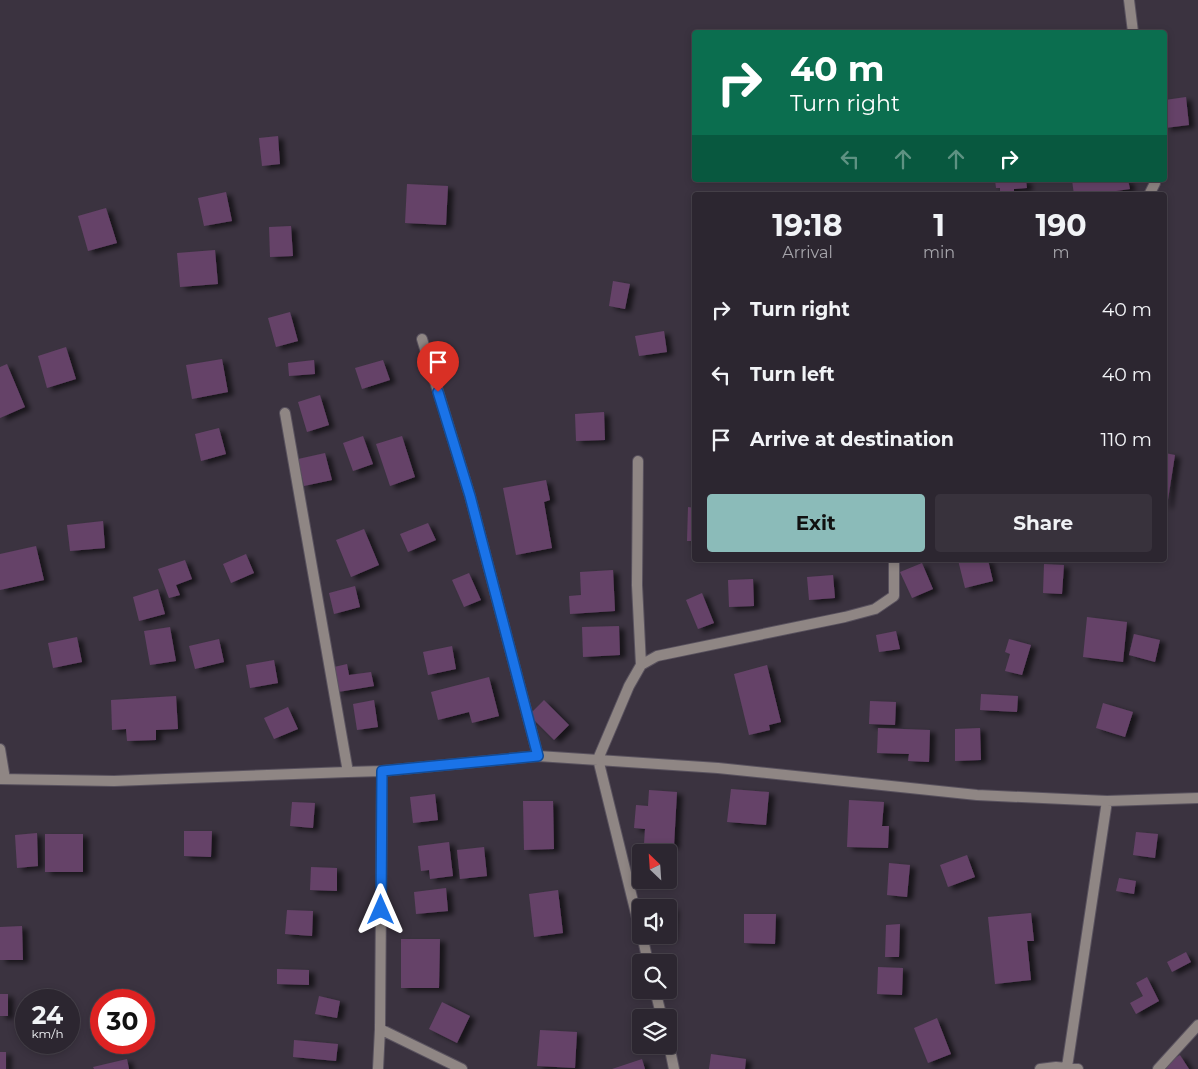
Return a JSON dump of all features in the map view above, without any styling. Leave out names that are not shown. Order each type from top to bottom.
[{"type":"street","points":[[1129,0],[1134,30]]},
{"type":"street","points":[[422,339],[470,496],[538,756]]},
{"type":"street","points":[[285,413],[348,772]]},
{"type":"street","points":[[638,460],[637,585],[641,665]]},
{"type":"street","points":[[632,899],[598,759],[629,686],[641,665],[657,656],[790,629],[875,609],[894,596],[894,562]]},
{"type":"street","points":[[0,749],[3,779],[114,781],[382,771],[538,756],[718,768],[978,795],[1107,800],[1198,798]]},
{"type":"street","points":[[378,1069],[382,771]]},
{"type":"street","points":[[1067,1067],[1107,800]]},
{"type":"street","points":[[1158,1069],[1198,1025]]},
{"type":"street","points":[[380,1029],[462,1069]]},
{"type":"street","points":[[670,1054],[674,1069]]},
{"type":"street","points":[[1040,1069],[1056,1066],[1078,1069]]},
{"type":"building","points":[[1186,97],[1189,125],[1167,128],[1167,100]]},
{"type":"building","points":[[278,136],[280,164],[262,166],[259,138]]},
{"type":"building","points":[[995,182],[1026,182],[1027,188],[1014,189],[1014,192],[1000,192],[1000,188],[996,188]]},
{"type":"building","points":[[1072,182],[1128,182],[1130,189],[1110,192],[1074,192]]},
{"type":"building","points":[[407,184],[448,186],[446,225],[405,223]]},
{"type":"building","points":[[226,192],[232,221],[204,226],[198,198]]},
{"type":"building","points":[[106,208],[117,243],[88,251],[78,216]]},
{"type":"building","points":[[291,226],[293,256],[270,257],[269,227]]},
{"type":"building","points":[[215,250],[218,284],[180,287],[177,253]]},
{"type":"building","points":[[613,281],[630,284],[625,309],[609,306]]},
{"type":"building","points":[[290,312],[298,341],[276,347],[268,318]]},
{"type":"building","points":[[664,331],[667,352],[639,356],[635,336]]},
{"type":"building","points":[[66,347],[76,379],[47,388],[38,356]]},
{"type":"building","points":[[222,359],[228,392],[192,399],[186,365]]},
{"type":"building","points":[[314,360],[315,374],[289,376],[288,363]]},
{"type":"building","points":[[383,360],[390,380],[362,389],[355,368]]},
{"type":"building","points":[[7,364],[25,407],[0,418],[0,367]]},
{"type":"building","points":[[320,395],[329,425],[307,432],[298,402]]},
{"type":"building","points":[[604,412],[605,440],[576,441],[575,414]]},
{"type":"building","points":[[219,428],[226,454],[201,461],[195,434]]},
{"type":"building","points":[[363,436],[373,464],[353,471],[343,443]]},
{"type":"building","points":[[402,436],[415,477],[390,486],[376,444]]},
{"type":"building","points":[[325,453],[332,480],[304,486],[298,459]]},
{"type":"building","points":[[1167,453],[1175,455],[1167,506]]},
{"type":"building","points":[[546,480],[550,500],[544,502],[552,548],[516,555],[503,488]]},
{"type":"building","points":[[688,507],[692,508],[692,541],[687,541]]},
{"type":"building","points":[[103,521],[105,548],[70,551],[67,525]]},
{"type":"building","points":[[428,523],[436,540],[408,552],[400,534]]},
{"type":"building","points":[[364,529],[379,565],[351,577],[336,540]]},
{"type":"building","points":[[36,546],[44,580],[0,590],[0,554]]},
{"type":"building","points":[[246,554],[254,573],[231,583],[223,564]]},
{"type":"building","points":[[185,560],[192,579],[176,585],[180,595],[169,598],[158,569]]},
{"type":"building","points":[[958,562],[988,562],[993,581],[965,588]]},
{"type":"building","points":[[922,563],[933,589],[912,598],[900,572]]},
{"type":"building","points":[[1044,564],[1064,565],[1062,594],[1043,593]]},
{"type":"building","points":[[613,570],[615,611],[570,614],[569,596],[581,595],[580,572]]},
{"type":"building","points":[[469,573],[481,600],[464,607],[452,580]]},
{"type":"building","points":[[833,575],[835,598],[809,600],[807,577]]},
{"type":"building","points":[[753,579],[754,606],[729,607],[728,580]]},
{"type":"building","points":[[355,586],[360,607],[334,614],[329,593]]},
{"type":"building","points":[[158,589],[165,614],[139,621],[133,597]]},
{"type":"building","points":[[702,593],[714,623],[698,629],[686,600]]},
{"type":"building","points":[[1087,617],[1127,622],[1123,662],[1083,657]]},
{"type":"building","points":[[619,626],[620,655],[583,657],[582,627]]},
{"type":"building","points":[[170,627],[176,661],[150,665],[144,631]]},
{"type":"building","points":[[896,631],[900,649],[879,652],[876,635]]},
{"type":"building","points":[[1134,634],[1160,640],[1155,662],[1129,655]]},
{"type":"building","points":[[77,637],[82,662],[53,668],[48,643]]},
{"type":"building","points":[[219,639],[224,662],[195,669],[189,646]]},
{"type":"building","points":[[1009,639],[1031,645],[1022,675],[1005,671],[1010,654],[1005,652]]},
{"type":"building","points":[[452,646],[456,669],[428,675],[423,652]]},
{"type":"building","points":[[274,660],[278,683],[250,688],[246,665]]},
{"type":"building","points":[[347,664],[349,675],[371,672],[374,686],[338,692],[334,667]]},
{"type":"building","points":[[767,665],[781,722],[769,725],[770,730],[749,735],[734,674]]},
{"type":"building","points":[[489,677],[499,716],[472,723],[469,712],[438,720],[431,692]]},
{"type":"building","points":[[981,694],[1018,696],[1017,712],[980,710]]},
{"type":"building","points":[[176,696],[178,729],[156,730],[156,740],[127,741],[126,729],[112,730],[111,700]]},
{"type":"building","points":[[374,700],[378,727],[357,730],[353,704]]},
{"type":"building","points":[[544,700],[569,725],[554,740],[529,715]]},
{"type":"building","points":[[870,701],[896,702],[895,725],[869,724]]},
{"type":"building","points":[[1103,703],[1133,712],[1125,737],[1096,728]]},
{"type":"building","points":[[288,707],[298,729],[274,739],[264,718]]},
{"type":"building","points":[[878,728],[930,730],[929,762],[908,761],[909,754],[877,753]]},
{"type":"building","points":[[980,728],[981,760],[955,761],[955,729]]},
{"type":"building","points":[[731,789],[769,792],[766,825],[727,822]]},
{"type":"building","points":[[649,790],[677,792],[674,844],[644,844],[645,829],[634,828],[636,805],[648,806]]},
{"type":"building","points":[[435,794],[438,820],[413,823],[410,797]]},
{"type":"building","points":[[849,800],[884,802],[882,826],[889,826],[888,848],[847,847]]},
{"type":"building","points":[[523,801],[553,801],[554,849],[524,850]]},
{"type":"building","points":[[292,802],[315,803],[313,828],[290,826]]},
{"type":"building","points":[[184,831],[212,831],[211,857],[184,856]]},
{"type":"building","points":[[1136,832],[1158,834],[1155,858],[1133,855]]},
{"type":"building","points":[[37,833],[38,866],[17,868],[15,835]]},
{"type":"building","points":[[45,834],[83,834],[83,872],[45,872]]},
{"type":"building","points":[[449,842],[453,876],[430,879],[429,870],[421,871],[418,846]]},
{"type":"building","points":[[484,847],[487,876],[460,879],[457,850]]},
{"type":"building","points":[[967,855],[975,877],[948,887],[940,865]]},
{"type":"building","points":[[889,863],[910,865],[907,897],[887,895]]},
{"type":"building","points":[[311,867],[337,868],[337,891],[310,890]]},
{"type":"building","points":[[1119,878],[1136,881],[1134,894],[1116,891]]},
{"type":"building","points":[[446,888],[448,911],[416,914],[414,892]]},
{"type":"building","points":[[558,890],[563,933],[534,937],[529,894]]},
{"type":"building","points":[[287,910],[313,911],[312,936],[285,934]]},
{"type":"building","points":[[1031,913],[1034,941],[1027,941],[1031,980],[995,984],[988,917]]},
{"type":"building","points":[[744,914],[776,914],[775,944],[744,943]]},
{"type":"building","points":[[900,924],[899,957],[885,957],[886,925]]},
{"type":"building","points":[[22,926],[23,960],[0,960],[0,927]]},
{"type":"building","points":[[401,939],[440,939],[439,988],[401,988]]},
{"type":"building","points":[[1186,952],[1191,962],[1172,972],[1167,962]]},
{"type":"building","points":[[878,967],[903,968],[902,995],[877,994]]},
{"type":"building","points":[[277,969],[309,970],[309,985],[277,984]]},
{"type":"building","points":[[1147,977],[1159,1001],[1136,1014],[1130,1003],[1143,996],[1136,983]]},
{"type":"building","points":[[0,994],[8,994],[8,1016],[0,1016]]},
{"type":"building","points":[[319,996],[340,1001],[337,1018],[315,1014]]},
{"type":"building","points":[[442,1002],[470,1016],[457,1043],[429,1029]]},
{"type":"building","points":[[937,1018],[951,1054],[928,1063],[914,1028]]},
{"type":"building","points":[[540,1030],[577,1032],[575,1068],[537,1066]]},
{"type":"building","points":[[294,1040],[338,1044],[336,1061],[293,1057]]},
{"type":"building","points":[[0,1052],[6,1052],[6,1069],[0,1069]]},
{"type":"building","points":[[711,1054],[746,1059],[745,1069],[709,1069]]},
{"type":"building","points":[[1180,1055],[1189,1069],[1162,1069],[1160,1067]]},
{"type":"building","points":[[127,1059],[129,1069],[94,1069],[93,1067]]},
{"type":"building","points":[[642,1059],[645,1069],[612,1069]]},
{"type":"route","points":[[381,910],[382,771],[538,756],[470,496],[438,392]]}]
